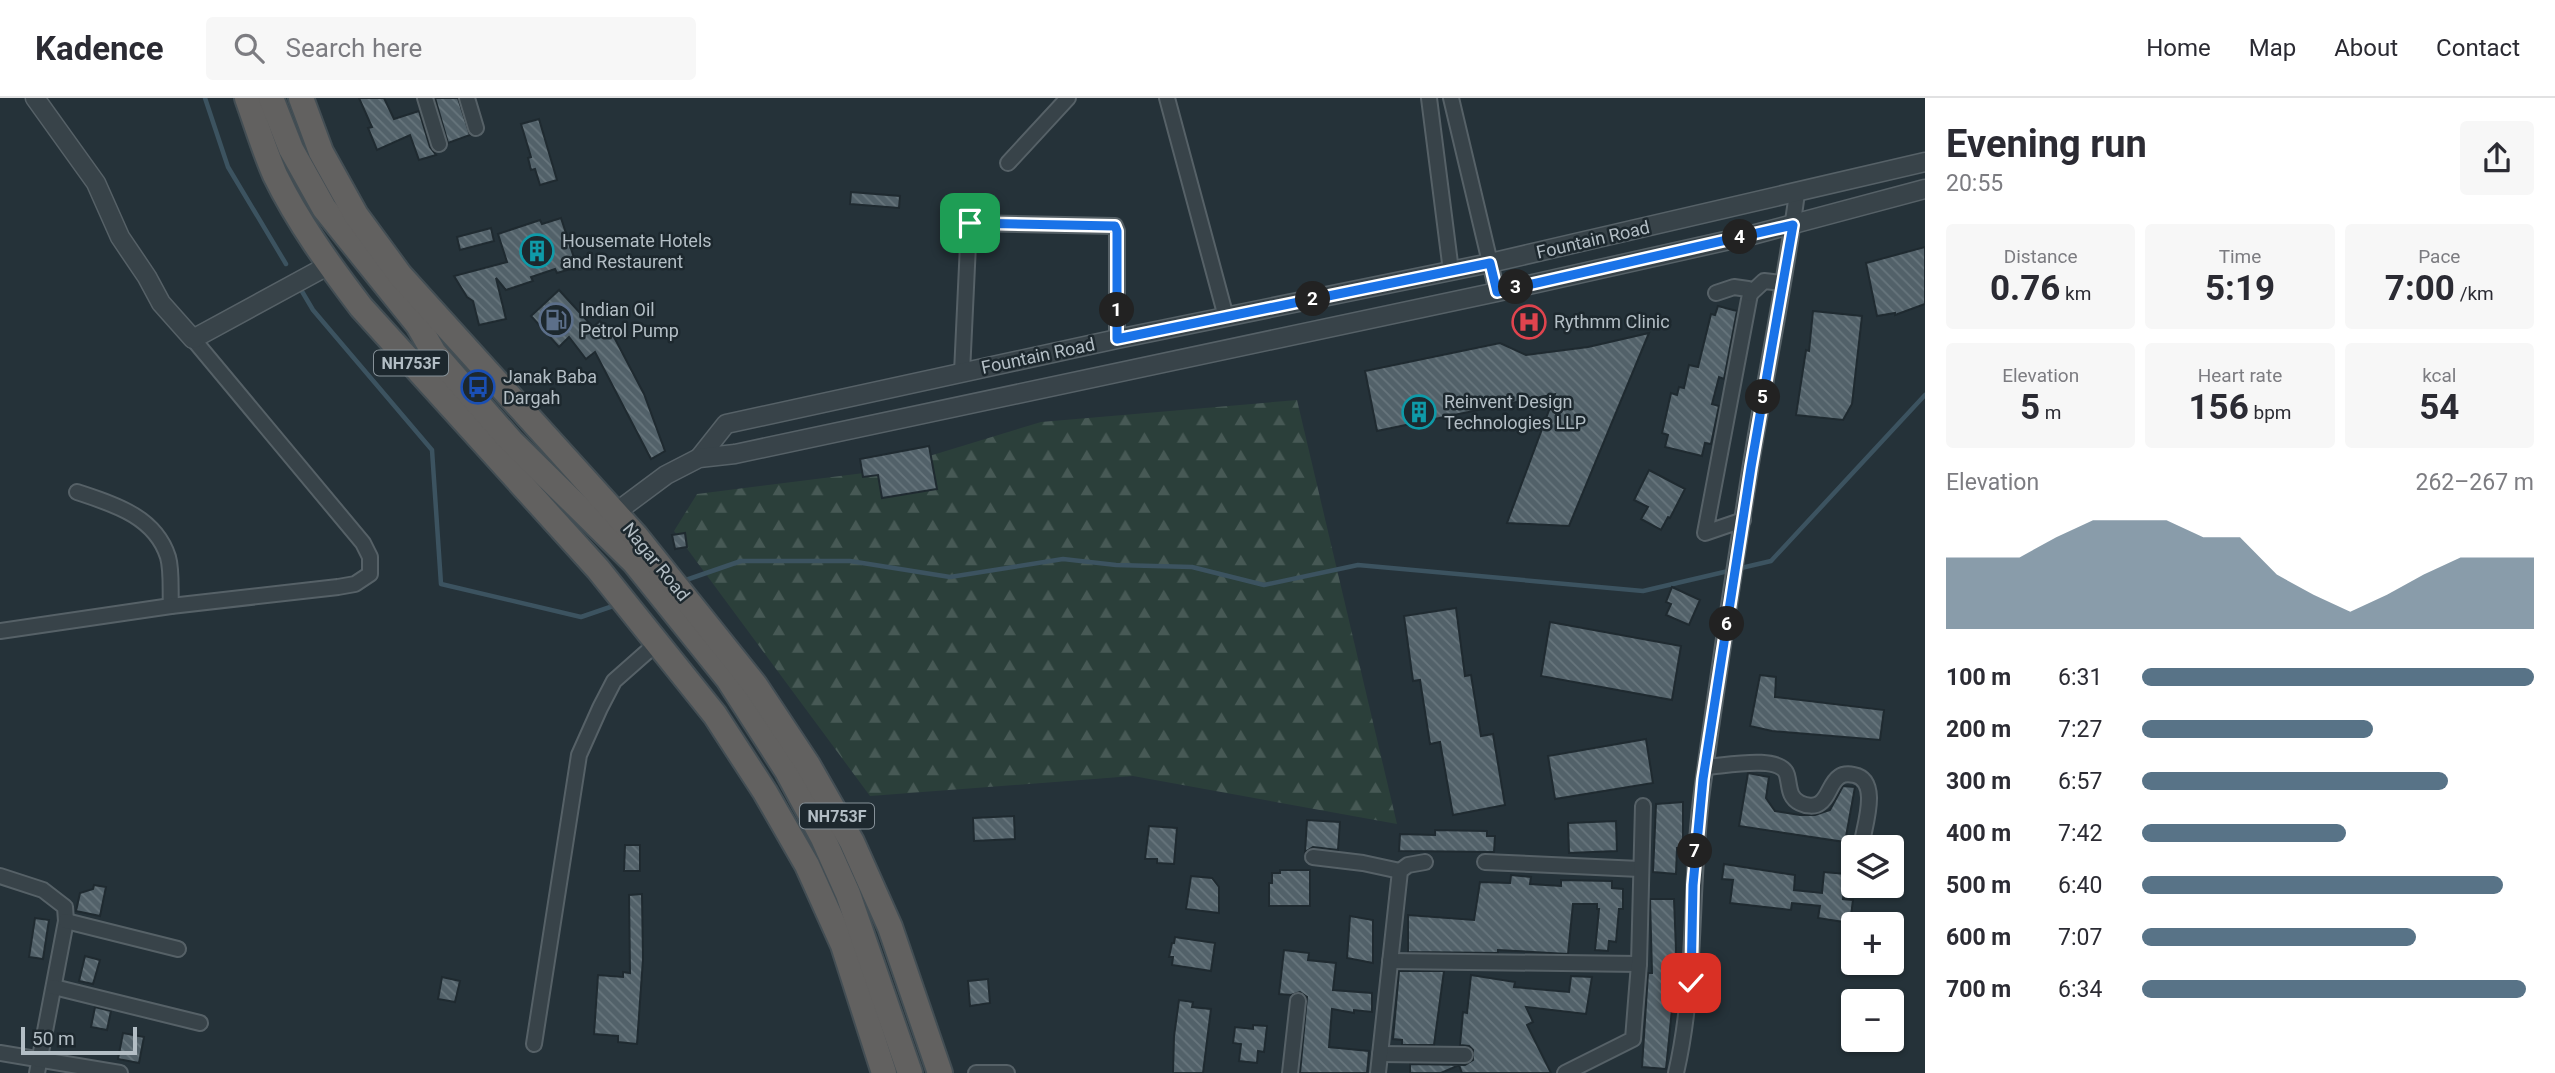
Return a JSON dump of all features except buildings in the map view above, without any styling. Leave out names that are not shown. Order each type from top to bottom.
[{"type":"highway","name":"NH753F","points":[[247,98],[275,174],[329,265],[361,307],[547,511],[715,715],[765,792],[807,865],[843,945],[884,1073]]},
{"type":"highway","points":[[271,98],[291,149],[324,208],[355,250],[418,325],[434,353],[511,441],[607,521],[666,587],[728,679],[787,771],[823,838],[848,894],[910,1073]]},
{"type":"highway","name":"Nagar Road","points":[[304,102],[320,152],[356,215],[400,275],[607,521]]},
{"type":"highway","points":[[547,511],[607,521]]},
{"type":"highway","name":"Nagar Road","points":[[666,587],[755,685],[808,765],[852,842],[890,927],[940,1073]]},
{"type":"street","points":[[0,631],[171,606],[338,587],[355,584],[370,574],[370,557],[363,543],[161,303],[120,237],[96,183],[35,98]]},
{"type":"street","points":[[425,98],[439,144]]},
{"type":"street","points":[[467,98],[477,128]]},
{"type":"street","points":[[1008,163],[1068,98]]},
{"type":"street","points":[[1167,98],[1226,317]]},
{"type":"street","points":[[1429,98],[1451,271]]},
{"type":"street","points":[[1451,98],[1497,292]]},
{"type":"street","name":"Fountain Road","points":[[699,458],[726,424],[1117,339],[1490,263],[1925,162]]},
{"type":"street","name":"Fountain Road","points":[[607,521],[666,475],[699,458],[735,454],[1497,292],[1793,225],[1925,189]]},
{"type":"street","points":[[1676,1073],[1691,983],[1697,829],[1743,520],[1797,193]]},
{"type":"street","points":[[962,373],[970,223],[1115,226],[1117,339]]},
{"type":"street","points":[[193,339],[329,265]]},
{"type":"street","points":[[1743,520],[1705,533],[1751,294],[1764,281],[1782,284]]},
{"type":"street","points":[[1716,293],[1734,287],[1748,289],[1751,294]]},
{"type":"street","points":[[1136,335],[1141,368]]},
{"type":"street","points":[[77,492],[122,508],[144,522],[159,540],[168,558],[171,606]]},
{"type":"street","points":[[534,1044],[579,755],[614,681],[657,643]]},
{"type":"street","points":[[1706,767],[1777,764],[1787,773],[1792,797],[1801,804],[1812,806],[1819,804],[1837,778],[1853,774],[1867,782],[1869,791],[1863,835]]},
{"type":"street","points":[[1565,1073],[1633,1039],[1639,964],[1643,806]]},
{"type":"street","points":[[1313,857],[1400,871]]},
{"type":"street","points":[[1378,1073],[1400,871],[1408,865],[1425,862]]},
{"type":"street","points":[[1485,862],[1640,869]]},
{"type":"street","points":[[0,876],[43,890],[65,907],[66,921],[38,1066]]},
{"type":"street","points":[[66,921],[178,949]]},
{"type":"street","points":[[1390,961],[1639,964]]},
{"type":"street","points":[[54,987],[200,1023]]},
{"type":"street","points":[[1290,1073],[1298,1001]]},
{"type":"street","points":[[0,1053],[38,1066],[120,1073]]},
{"type":"street","points":[[1380,1054],[1465,1055]]},
{"type":"street","points":[[976,1073],[1007,1073]]},
{"type":"green space","points":[[1297,400],[1397,824],[1133,776],[870,796],[674,531],[697,494],[880,471],[1041,422]]},
{"type":"waterway","points":[[205,98],[228,167],[286,264]]},
{"type":"waterway","points":[[300,288],[313,310],[432,450],[441,584],[581,617],[616,605]]},
{"type":"waterway","points":[[683,581],[741,561],[850,561],[950,577],[1063,559],[1116,565],[1192,567],[1264,585],[1358,565],[1643,591],[1771,561],[1925,395]]},
{"type":"place","name":"Housemate Hotels and Restaurent","points":[[537,251]]},
{"type":"place","name":"Indian Oil Petrol Pump","points":[[556,320]]},
{"type":"place","name":"Rythmm Clinic","points":[[1529,322]]},
{"type":"place","name":"Janak Baba Dargah","points":[[478,387]]},
{"type":"place","name":"Reinvent Design Technologies LLP","points":[[1419,412]]},
{"type":"route","points":[[970,223],[1115,226],[1117,339],[1490,263],[1497,292],[1793,225],[1751,467],[1703,779],[1693,885],[1691,983]]}]
